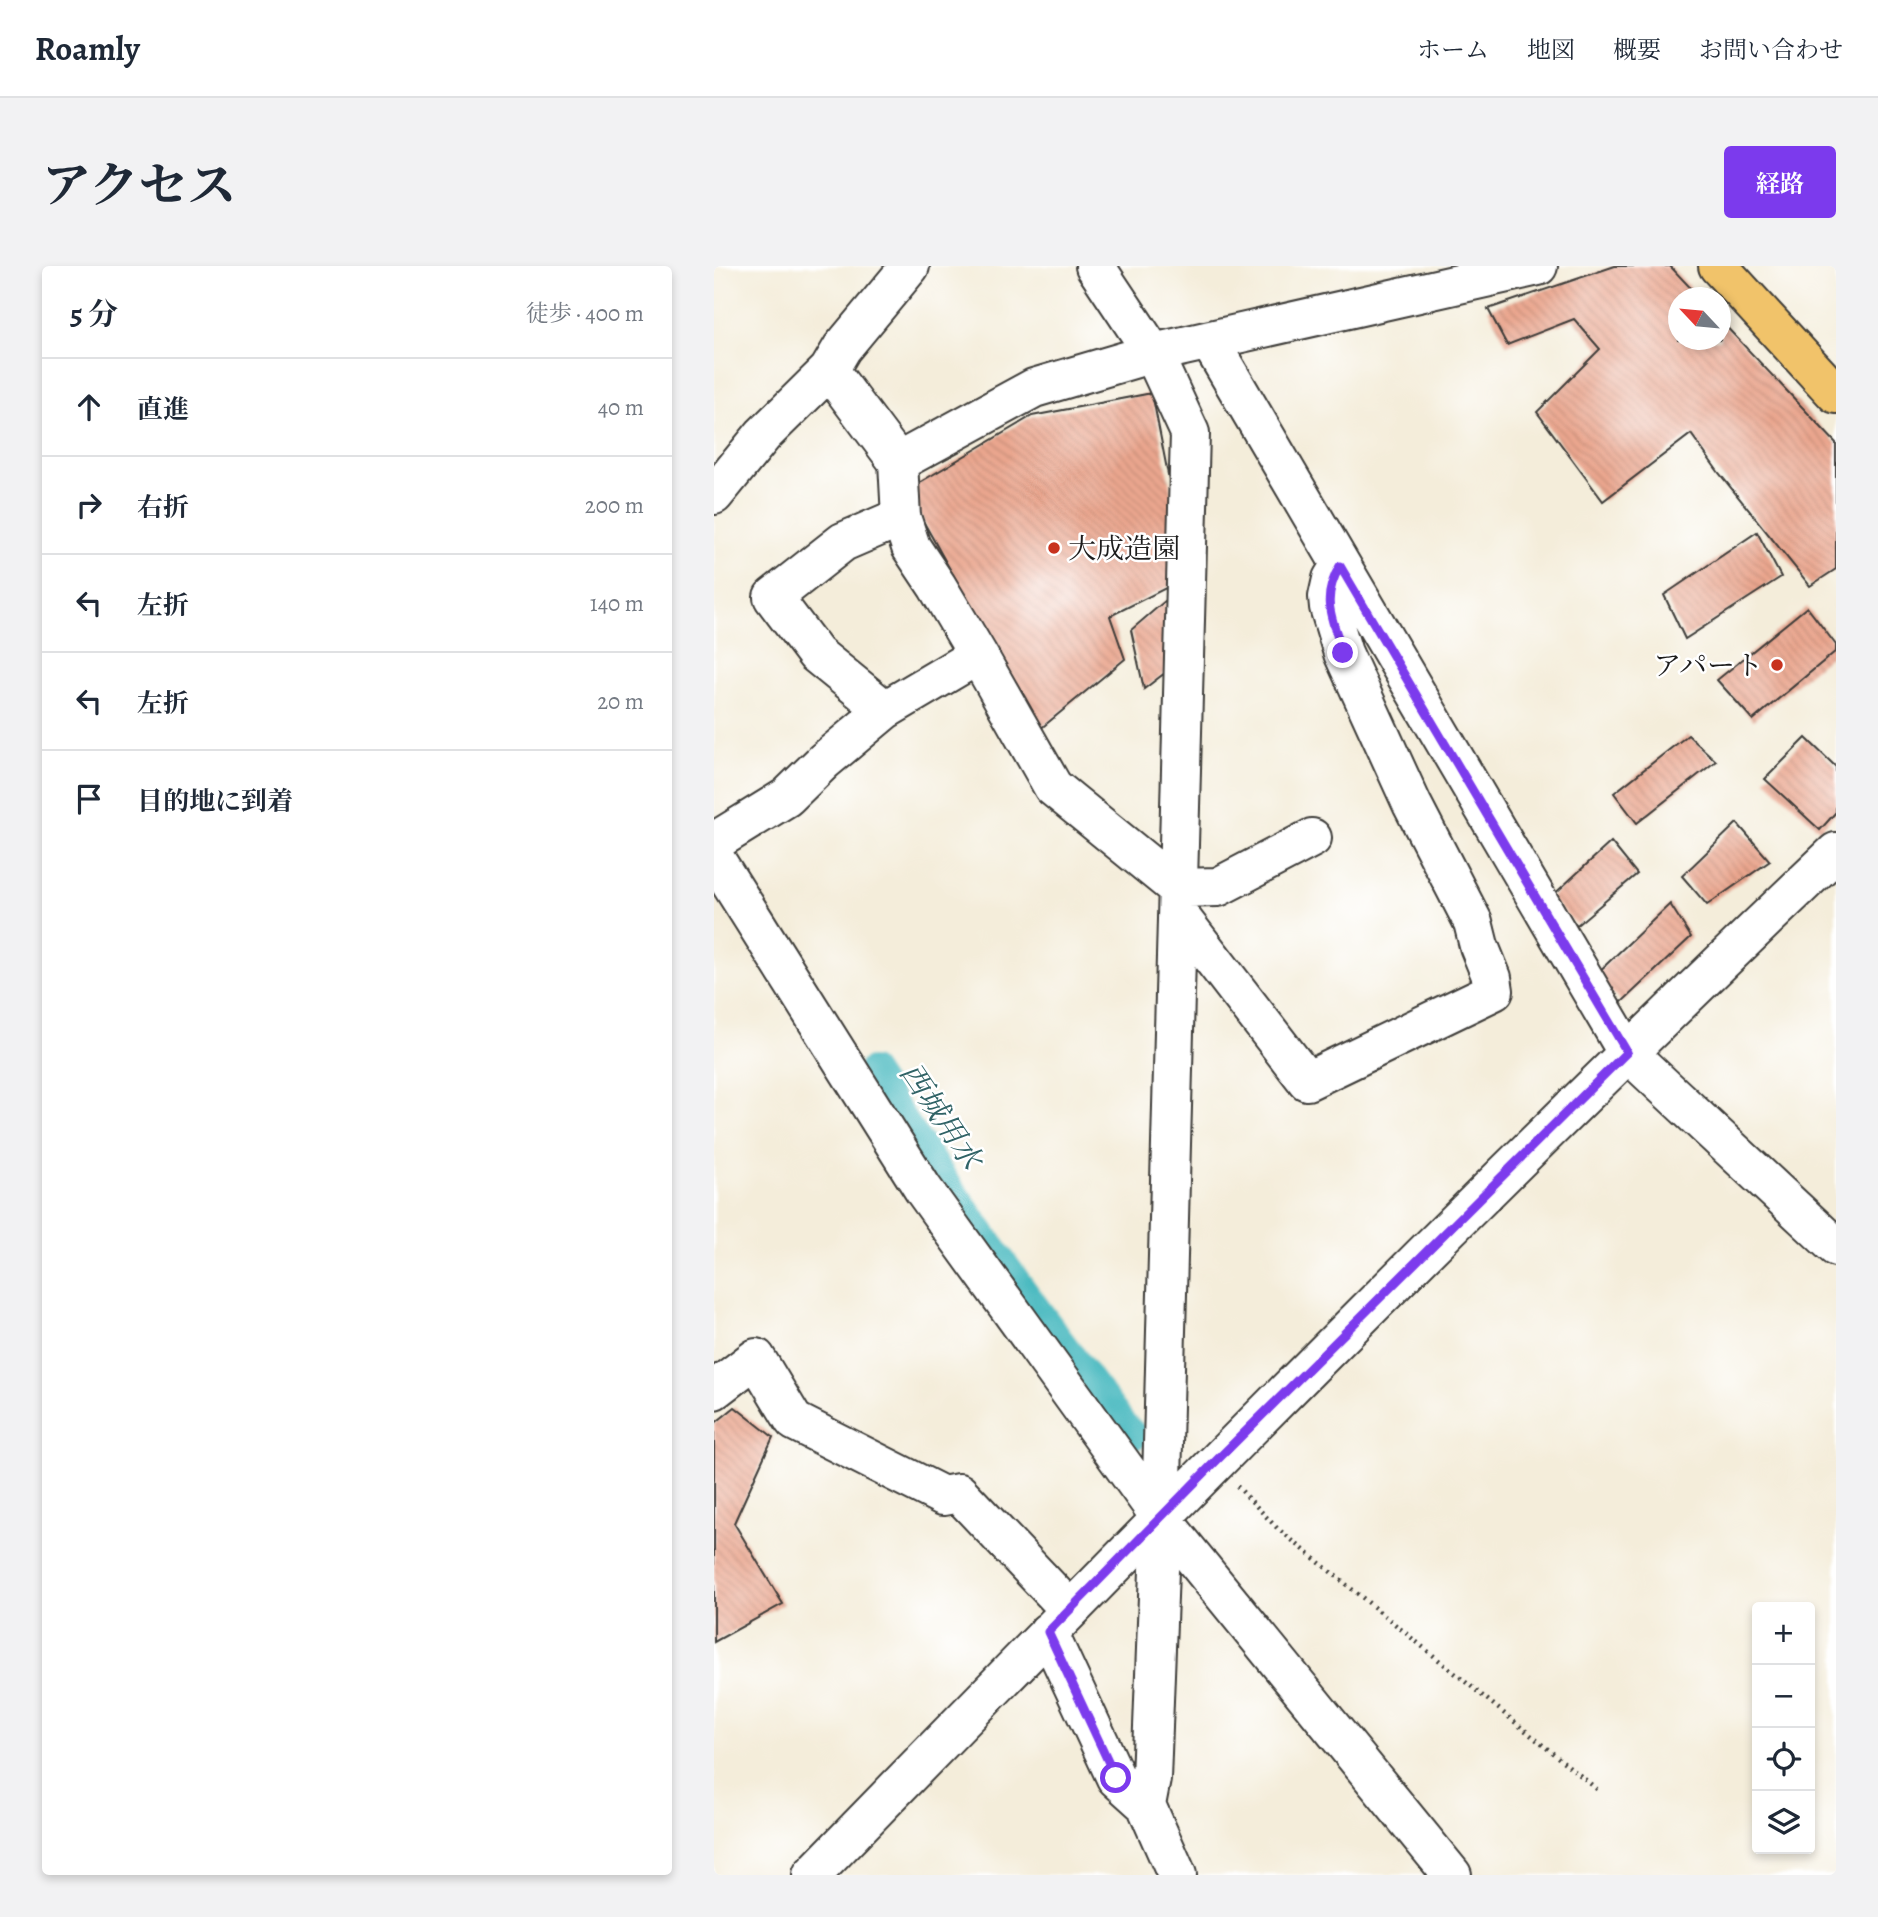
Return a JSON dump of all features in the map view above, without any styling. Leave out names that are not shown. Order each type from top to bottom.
[{"type":"main road","points":[[1718,266],[1836,394]]},
{"type":"street","points":[[714,495],[763,435],[829,370],[842,348],[909,266]]},
{"type":"street","points":[[1095,266],[1153,353],[1190,433],[1161,1518],[1151,1779],[1146,1805]]},
{"type":"street","points":[[898,462],[1034,388],[1153,353],[1538,266]]},
{"type":"street","points":[[1210,342],[1627,1052],[1836,1247]]},
{"type":"street","points":[[829,370],[898,462],[901,517],[911,547],[978,655],[1053,788],[1177,901],[1307,1081],[1494,991],[1473,922],[1412,804],[1343,653],[1329,607],[1328,591],[1340,566]]},
{"type":"street","points":[[885,710],[816,654],[773,597],[843,542],[901,517]]},
{"type":"street","points":[[714,842],[787,797],[824,761],[885,710],[978,655]]},
{"type":"street","points":[[1177,901],[1218,887],[1312,838]]},
{"type":"street","points":[[812,1875],[1215,1462],[1627,1052],[1836,852]]},
{"type":"street","points":[[714,858],[923,1189],[1161,1518],[1452,1875]]},
{"type":"street","points":[[714,1390],[756,1358],[794,1421],[943,1496],[959,1493],[1059,1621],[1116,1778],[1146,1805],[1177,1875]]},
{"type":"path","points":[[1215,1462],[1278,1528],[1598,1790]]},
{"type":"building","points":[[1615,266],[1670,266],[1690,287],[1668,287],[1668,350],[1731,350],[1731,332],[1836,443],[1836,569],[1810,586],[1691,434],[1603,501],[1537,412],[1600,349],[1574,319],[1507,345],[1488,309]]},
{"type":"building","name":"大成造園","points":[[1152,393],[1172,495],[1170,586],[1110,616],[1125,659],[1039,730],[917,510],[917,484],[1032,416]]},
{"type":"building","name":"アパート","points":[[1757,532],[1781,577],[1685,639],[1664,595]]},
{"type":"building","points":[[1166,600],[1170,669],[1144,689],[1131,630]]},
{"type":"building","name":"アパート","points":[[1807,607],[1836,645],[1836,651],[1753,720],[1717,680]]},
{"type":"building","name":"アパート","points":[[1688,735],[1716,761],[1637,823],[1614,793]]},
{"type":"building","name":"アパート","points":[[1806,738],[1836,767],[1836,812],[1820,830],[1765,779]]},
{"type":"building","points":[[1737,823],[1770,861],[1707,905],[1682,876]]},
{"type":"building","points":[[1611,842],[1637,874],[1577,925],[1550,898]]},
{"type":"building","points":[[1670,904],[1691,937],[1622,1002],[1592,978]]},
{"type":"building","points":[[735,1407],[773,1437],[734,1523],[783,1604],[714,1642],[714,1424]]},
{"type":"waterway","name":"西城用水","points":[[871,1071],[993,1249],[1122,1423],[1135,1436]]},
{"type":"place","name":"大成造園","points":[[1054,548]]},
{"type":"place","name":"アパート","points":[[1777,665]]},
{"type":"route","points":[[1116,1778],[1048,1632],[1627,1052],[1340,566],[1328,591],[1329,607],[1343,653]]}]
